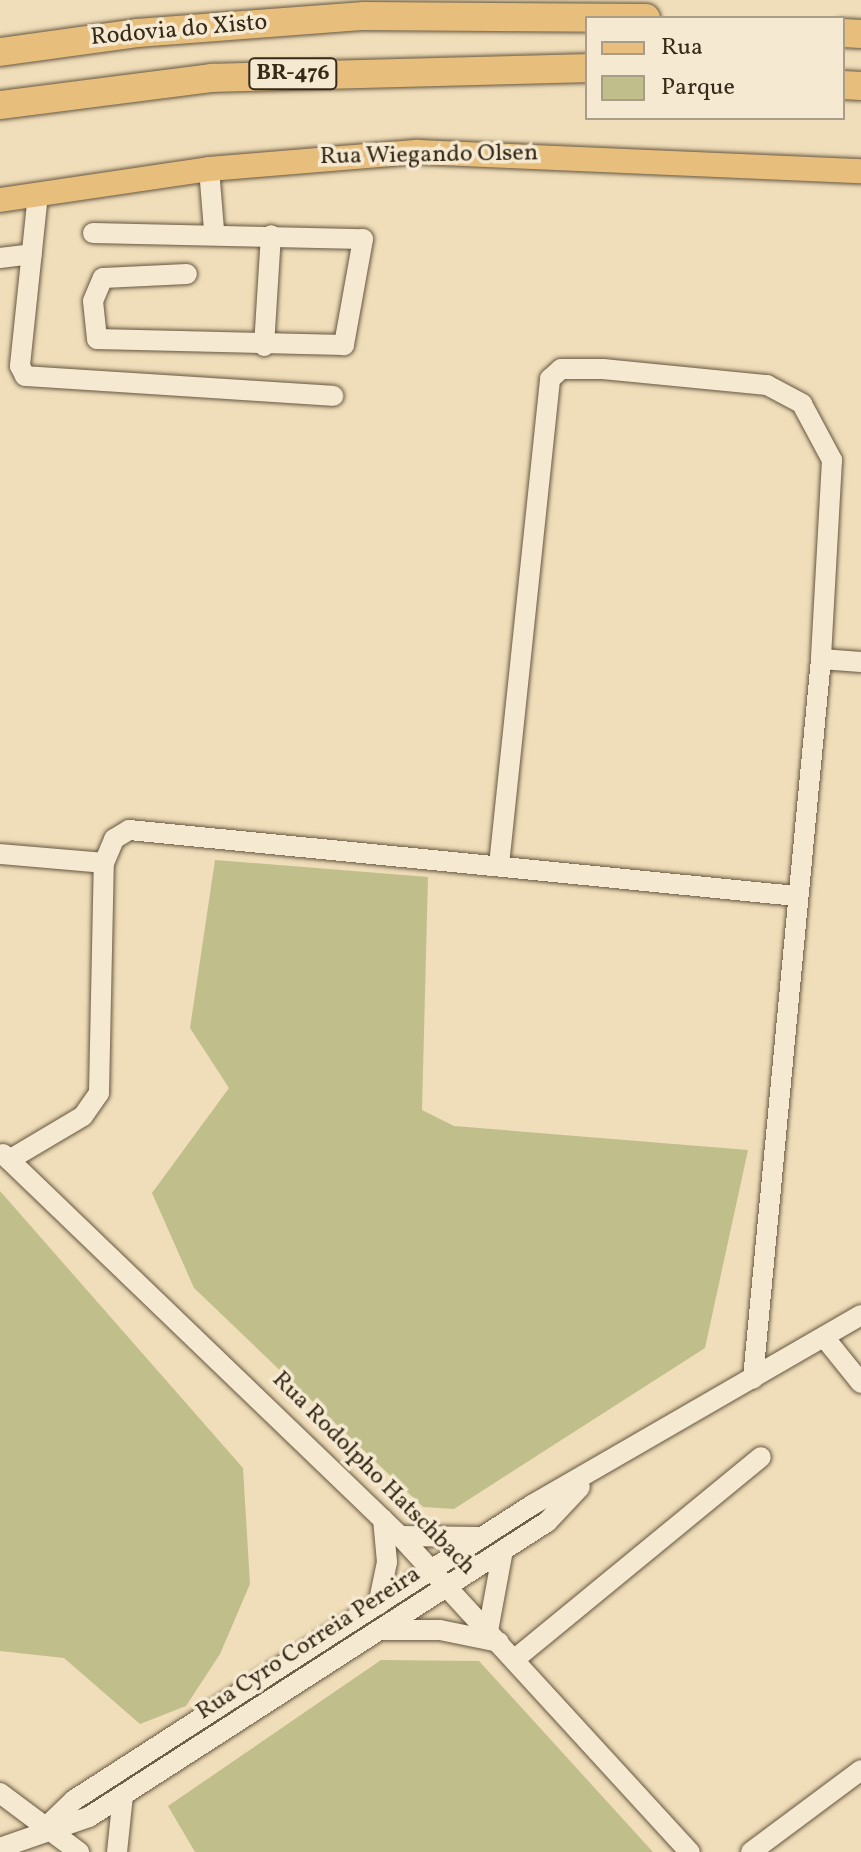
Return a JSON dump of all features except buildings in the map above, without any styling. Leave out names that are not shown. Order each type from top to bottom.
[{"type":"highway","name":"Rodovia do Xisto","points":[[0,52],[137,33],[364,16],[585,18]]},
{"type":"highway","name":"Rodovia do Xisto","points":[[0,105],[212,78],[585,68]]},
{"type":"main road","name":"Rua Wiegando Olsen","points":[[0,200],[209,169],[485,152],[861,171]]},
{"type":"street","points":[[209,169],[214,230]]},
{"type":"street","points":[[38,194],[20,366],[25,376],[333,396]]},
{"type":"street","points":[[93,233],[214,230],[363,239],[344,345],[264,346],[97,339],[93,301],[103,278],[187,274]]},
{"type":"street","points":[[264,346],[271,235]]},
{"type":"street","points":[[0,258],[32,254]]},
{"type":"street","points":[[499,865],[544,393],[561,369],[767,385],[802,404],[832,460],[821,659],[796,896],[753,1379]]},
{"type":"street","points":[[821,659],[861,662]]},
{"type":"street","points":[[5,1155],[83,1116],[99,1093],[104,863],[114,839],[157,829],[796,896]]},
{"type":"street","points":[[0,854],[104,863]]},
{"type":"street","name":"Rua Rodolpho Hatschbach","points":[[5,1155],[433,1569],[690,1852]]},
{"type":"street","name":"Rua Cyro Correia Pereira","points":[[43,1830],[74,1800],[484,1536],[588,1478],[861,1315]]},
{"type":"street","points":[[824,1337],[861,1383]]},
{"type":"street","points":[[515,1659],[761,1457]]},
{"type":"street","name":"Rua Cyro Correia Pereira","points":[[0,1848],[43,1830],[89,1817],[547,1522],[588,1478]]},
{"type":"street","points":[[378,1605],[387,1562],[383,1519]]},
{"type":"street","points":[[400,1536],[484,1536]]},
{"type":"street","points":[[379,1630],[440,1630],[494,1636],[503,1550]]},
{"type":"street","points":[[751,1852],[861,1770]]},
{"type":"street","points":[[0,1793],[43,1830],[79,1852]]},
{"type":"street","points":[[117,1852],[123,1795]]},
{"type":"green space","points":[[215,860],[428,877],[422,1110],[454,1126],[748,1150],[705,1348],[454,1509],[423,1507],[194,1288],[152,1193],[229,1088],[190,1028]]},
{"type":"green space","points":[[0,1191],[243,1468],[250,1584],[220,1654],[186,1706],[140,1724],[64,1658],[0,1651]]},
{"type":"green space","points":[[381,1660],[479,1661],[653,1852],[195,1852],[168,1806]]}]
